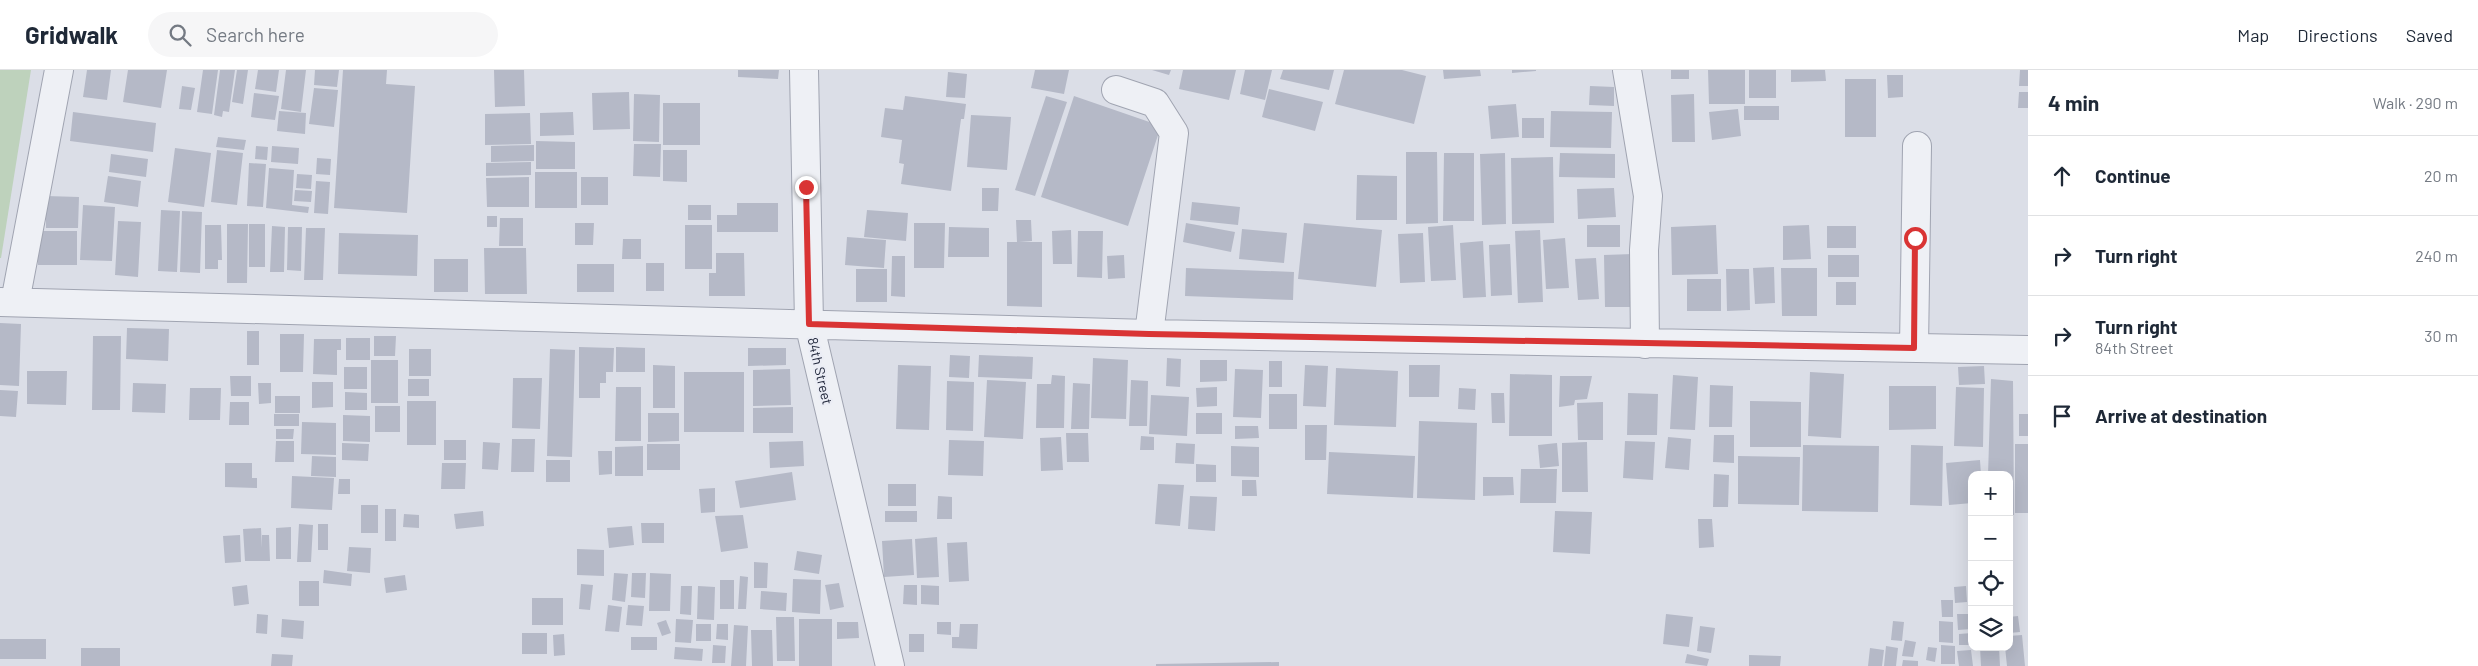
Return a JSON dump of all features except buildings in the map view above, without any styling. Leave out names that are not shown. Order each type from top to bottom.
[{"type":"street","points":[[59,70],[8,302],[1149,334],[2028,350]]},
{"type":"street","name":"84th Street","points":[[804,70],[809,324],[890,666]]},
{"type":"street","points":[[1627,70],[1648,196],[1644,250],[1645,344]]},
{"type":"street","points":[[1116,90],[1155,103],[1174,133],[1149,334]]},
{"type":"street","points":[[1914,348],[1917,146]]},
{"type":"green space","points":[[0,70],[31,70],[1,258],[0,258]]},
{"type":"route","points":[[806,187],[809,324],[1149,334],[1914,348],[1915,238]]}]
